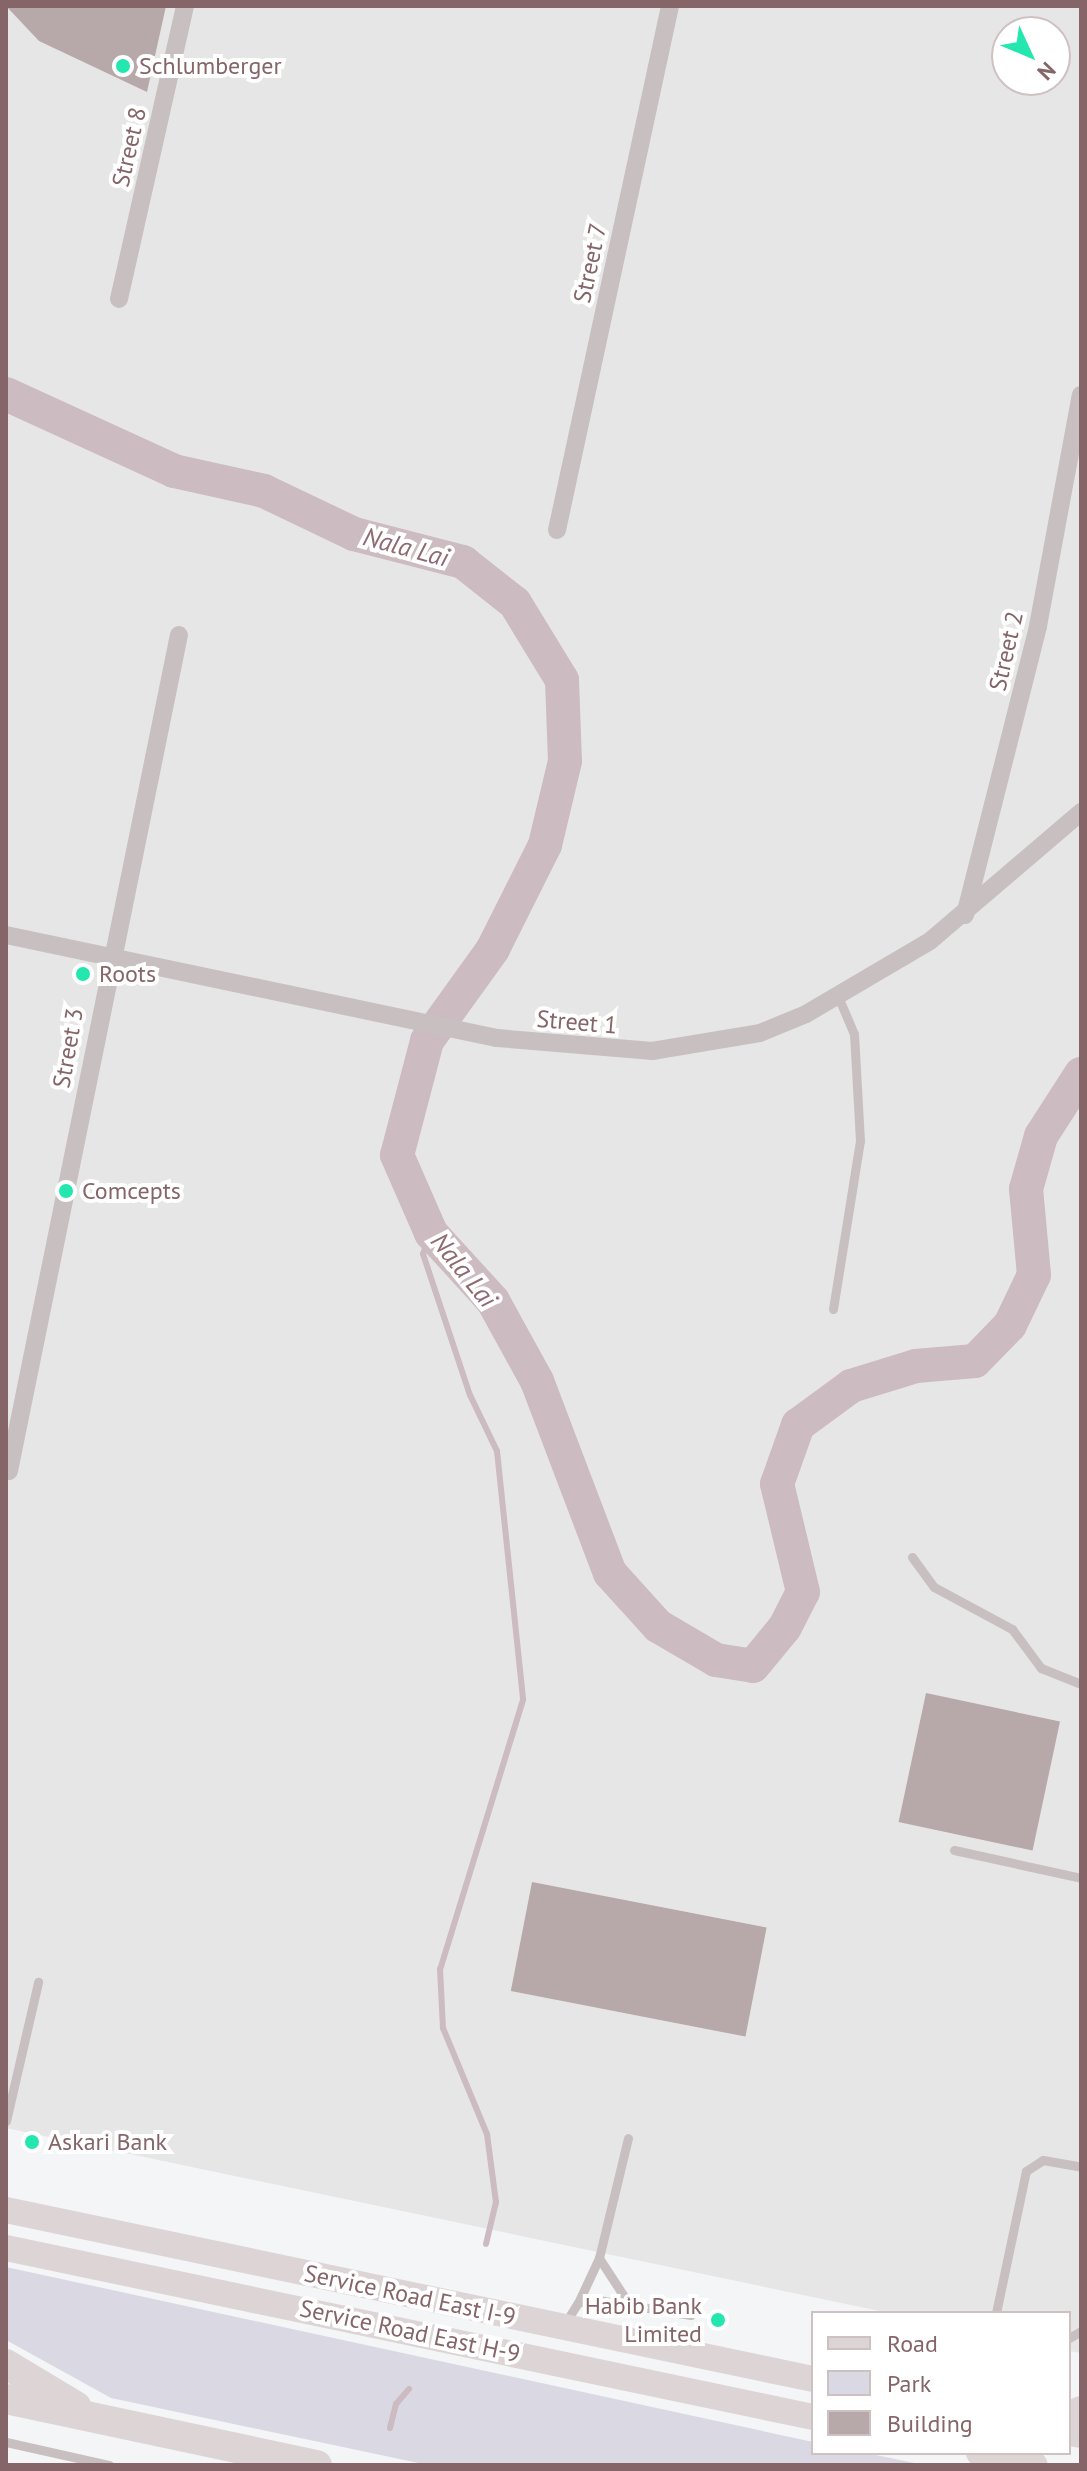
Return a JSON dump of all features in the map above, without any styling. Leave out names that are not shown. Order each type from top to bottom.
[{"type":"main road","name":"Service Road East I-9","points":[[6,2210],[811,2379]]},
{"type":"main road","name":"Service Road East H-9","points":[[6,2248],[811,2417]]},
{"type":"main road","points":[[6,2364],[96,2418]]},
{"type":"main road","points":[[6,2399],[317,2465]]},
{"type":"main road","points":[[988,2455],[1035,2465]]},
{"type":"street","name":"Street 8","points":[[119,299],[185,6]]},
{"type":"street","name":"Street 7","points":[[557,530],[670,6]]},
{"type":"street","name":"Street 2","points":[[965,915],[1038,626],[1081,395]]},
{"type":"street","name":"Street 3","points":[[9,1471],[109,957],[179,635]]},
{"type":"street","name":"Street 1","points":[[6,935],[497,1038],[587,1049],[693,1045],[760,1033],[837,994],[965,915],[1081,812]]},
{"type":"lane","points":[[833,1309],[860,1141],[854,1034],[837,994]]},
{"type":"lane","points":[[912,1557],[934,1587],[1012,1629],[1041,1668],[1081,1684]]},
{"type":"lane","points":[[954,1850],[1081,1878]]},
{"type":"lane","points":[[6,2121],[38,1982]]},
{"type":"lane","points":[[563,2327],[599,2258],[628,2138]]},
{"type":"lane","points":[[996,2311],[1026,2171],[1043,2160],[1081,2167]]},
{"type":"lane","points":[[599,2258],[629,2304]]},
{"type":"lane","points":[[578,2303],[629,2304],[691,2315]]},
{"type":"lane","points":[[6,2442],[109,2465]]},
{"type":"shaded area","points":[[6,6],[1081,6],[1081,2353],[1071,2351],[1071,2311],[879,2311],[6,2128]]},
{"type":"green space","points":[[6,2267],[811,2442],[811,2455],[876,2455],[924,2465],[428,2465],[111,2398],[6,2340]]},
{"type":"building","name":"Schlumberger","points":[[6,6],[166,6],[147,92],[39,41]]},
{"type":"building","points":[[926,1693],[1060,1721],[1033,1851],[899,1822]]},
{"type":"building","points":[[532,1882],[767,1928],[745,2037],[511,1991]]},
{"type":"waterway","name":"Nala Lai","points":[[6,394],[174,471],[264,491],[354,534],[463,562],[515,603],[562,680],[565,761],[545,845],[493,949],[427,1041],[397,1155],[431,1233],[493,1301],[537,1381],[610,1573],[658,1626],[716,1660],[753,1666],[785,1627],[803,1592],[777,1484],[798,1425],[851,1386],[916,1366],[975,1361],[1010,1325],[1034,1275],[1026,1189],[1041,1136],[1081,1074]]},
{"type":"waterway","points":[[431,1233],[423,1254],[470,1395],[497,1451],[523,1700],[440,1969],[443,2028],[487,2134],[496,2202],[486,2244]]},
{"type":"waterway","points":[[390,2428],[396,2404],[409,2389]]},
{"type":"place","name":"Schlumberger","points":[[123,66]]},
{"type":"place","name":"Roots","points":[[83,974]]},
{"type":"place","name":"Comcepts","points":[[66,1191]]},
{"type":"place","name":"Askari Bank","points":[[32,2142]]},
{"type":"place","name":"Habib Bank Limited","points":[[718,2320]]}]
